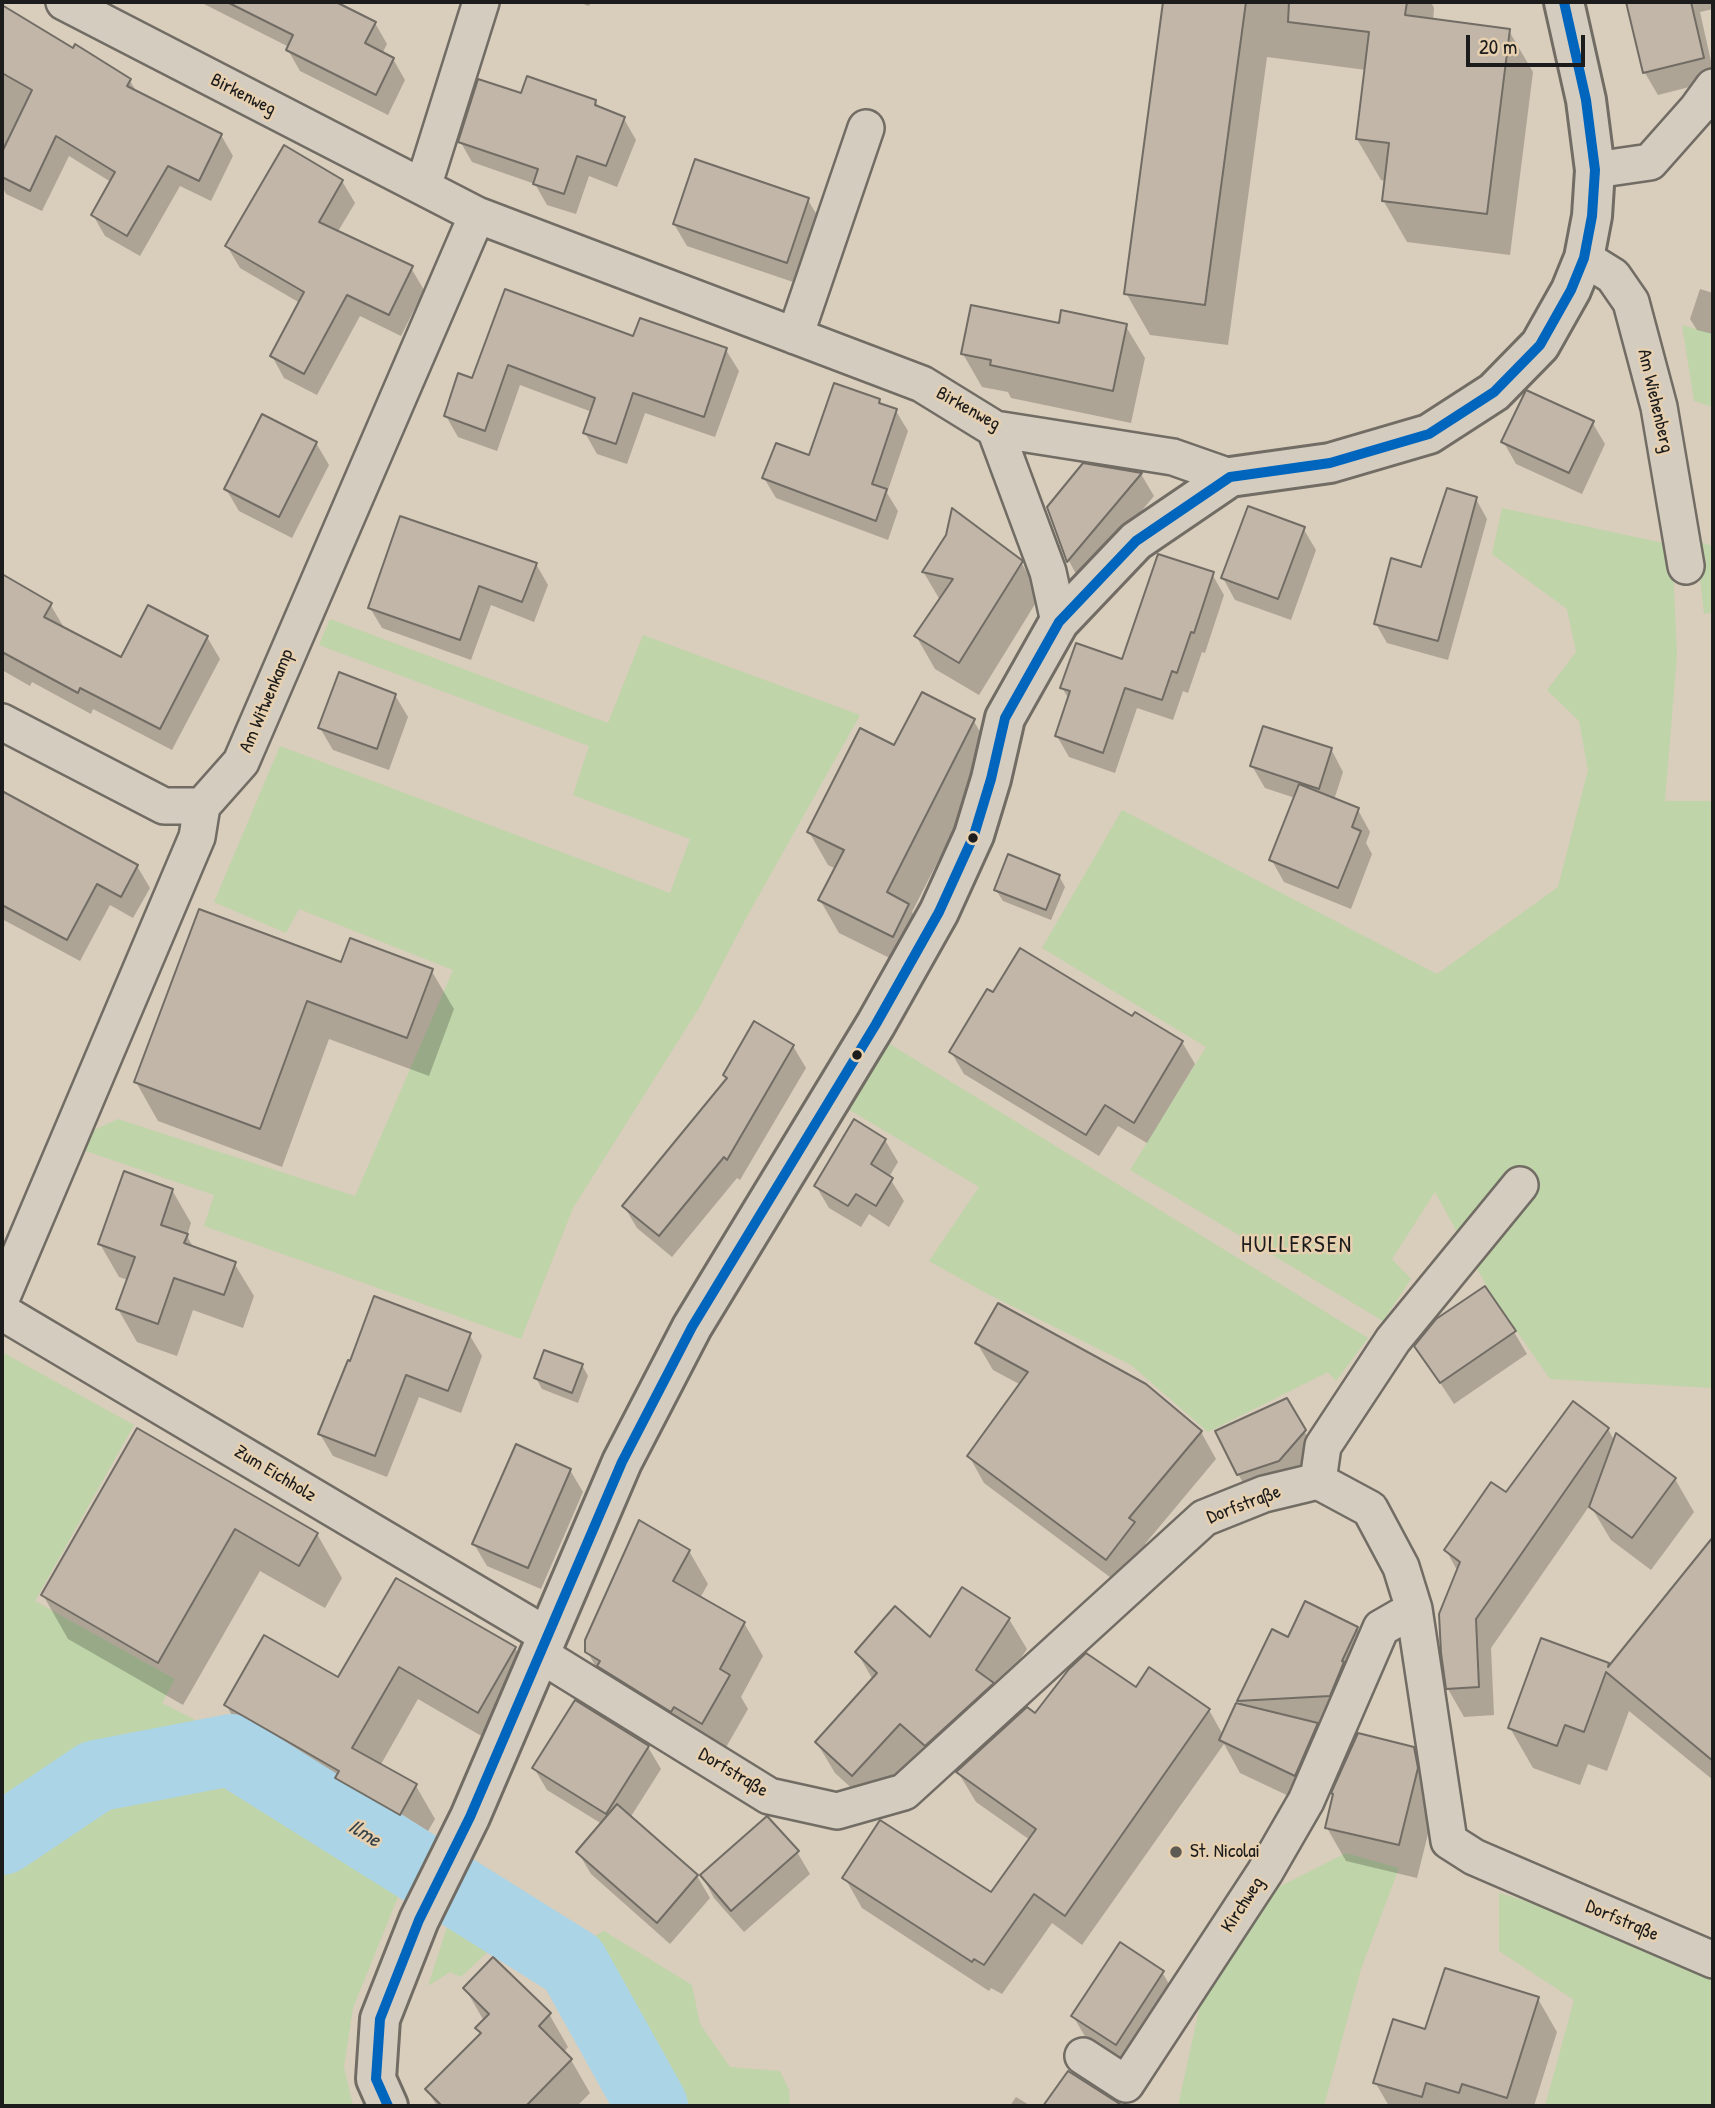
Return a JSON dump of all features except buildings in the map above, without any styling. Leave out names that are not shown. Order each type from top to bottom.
[{"type":"street","name":"Birkenweg","points":[[64,2],[477,215],[922,384],[995,429],[1173,457],[1230,477]]},
{"type":"street","points":[[423,187],[481,2]]},
{"type":"street","points":[[388,2106],[376,2079],[380,2019],[419,1920],[470,1817],[622,1462],[692,1327],[876,1024],[939,912],[974,835],[1005,718],[1059,622],[1136,541],[1230,477],[1330,463],[1429,434],[1494,393],[1540,345],[1571,290],[1584,258],[1592,216],[1595,170],[1586,100],[1564,2]]},
{"type":"street","points":[[1595,170],[1650,162],[1713,87]]},
{"type":"street","points":[[795,335],[866,128]]},
{"type":"street","name":"Am Witwenkamp","points":[[202,806],[241,761],[477,215]]},
{"type":"street","name":"Am Wiehenberg","points":[[1584,258],[1612,275],[1631,302],[1659,407],[1686,566]]},
{"type":"street","points":[[995,429],[1048,572],[1059,622]]},
{"type":"street","points":[[2,722],[164,806],[202,806],[197,837],[2,1297]]},
{"type":"street","points":[[1318,1481],[1323,1446],[1393,1340],[1520,1185]]},
{"type":"street","name":"Zum Eichholz","points":[[2,1312],[544,1645]]},
{"type":"street","name":"Dorfstraße","points":[[544,1645],[769,1796],[837,1811],[904,1792],[1204,1518],[1264,1494],[1318,1481],[1370,1509],[1401,1567],[1414,1609],[1449,1841],[1474,1857],[1713,1960]]},
{"type":"street","name":"Kirchweg","points":[[1083,2056],[1126,2084],[1265,1872],[1306,1801],[1381,1628],[1414,1609]]},
{"type":"green space","points":[[1682,325],[1713,334],[1713,407],[1694,401]]},
{"type":"green space","points":[[1502,508],[1672,545],[1677,655],[1665,801],[1713,801],[1713,1388],[1550,1379],[1491,1294],[1435,1192],[1392,1259],[1411,1279],[1383,1321],[1130,1170],[1206,1047],[1042,948],[1122,810],[1437,974],[1558,887],[1588,770],[1579,721],[1547,690],[1576,652],[1567,609],[1492,554]]},
{"type":"green space","points":[[1696,541],[1713,546],[1713,612],[1704,614]]},
{"type":"green space","points":[[330,619],[608,723],[643,635],[860,715],[699,1008],[573,1208],[521,1339],[204,1226],[214,1195],[83,1150],[94,1130],[118,1119],[355,1196],[453,970],[299,909],[286,933],[214,902],[280,746],[670,893],[690,839],[573,795],[589,746],[319,645]]},
{"type":"green space","points":[[888,1043],[1368,1338],[1336,1381],[1328,1372],[1208,1432],[1131,1365],[984,1292],[929,1261],[979,1187],[848,1109]]},
{"type":"green space","points":[[2,1352],[134,1425],[35,1601],[175,1679],[162,1703],[316,1782],[423,1848],[404,1882],[353,2008],[344,2067],[353,2106],[20,2106],[2,2103]]},
{"type":"green space","points":[[1346,1853],[1399,1868],[1361,1969],[1324,2106],[1178,2106],[1206,1978],[1271,1891]]},
{"type":"green space","points":[[473,1870],[524,1904],[570,1950],[604,1931],[692,1985],[700,2024],[730,2067],[780,2071],[789,2090],[790,2106],[628,2106],[556,1988],[520,1953],[495,1945],[461,1977],[450,1972],[428,1986],[449,1921]]},
{"type":"green space","points":[[1499,1893],[1550,1908],[1713,1979],[1713,2106],[1545,2106],[1574,2000],[1499,1951]]},
{"type":"waterway","name":"Ilme","points":[[2,1839],[96,1776],[231,1750],[573,1964],[652,2106]]},
{"type":"transit line","points":[[388,2106],[376,2079],[380,2019],[419,1920],[470,1817],[622,1462],[692,1327],[876,1024],[939,912],[974,835],[1005,718],[1059,622],[1136,541],[1230,477],[1330,463],[1429,434],[1494,392],[1540,345],[1571,290],[1584,258],[1592,216],[1595,170],[1586,100],[1564,2]]},
{"type":"place","name":"St. Nicolai","points":[[1176,1852]]},
{"type":"district","name":"HULLERSEN","points":[[1297,1246]]}]
